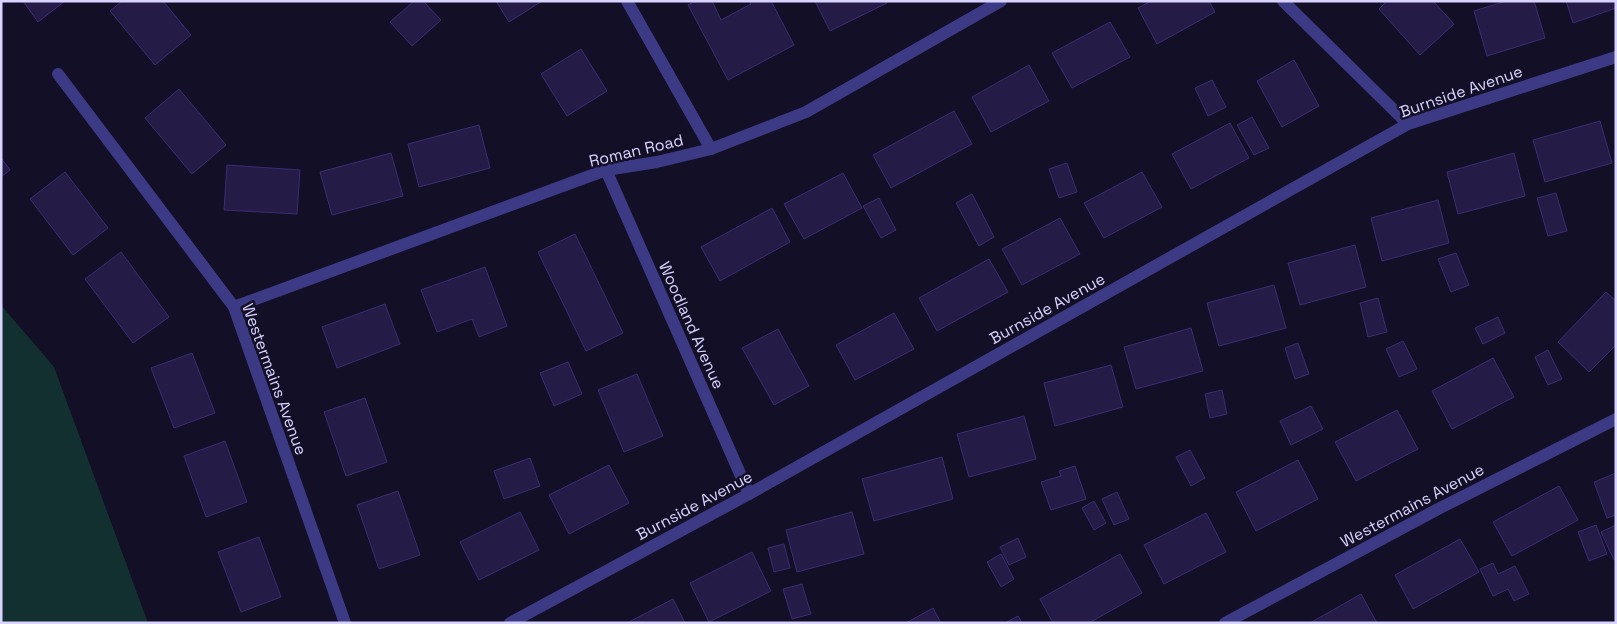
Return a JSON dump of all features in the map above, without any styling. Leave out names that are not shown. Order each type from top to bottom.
[{"type":"street","points":[[627,1],[711,149]]},
{"type":"street","name":"Roman Road","points":[[234,307],[606,170],[657,162],[711,149],[806,112],[1001,1]]},
{"type":"street","points":[[1284,1],[1408,124]]},
{"type":"street","name":"Burnside Avenue","points":[[510,623],[749,494],[1408,124],[1616,57]]},
{"type":"street","name":"Westermains Avenue","points":[[58,74],[234,307],[345,623]]},
{"type":"street","name":"Woodland Avenue","points":[[606,170],[749,494]]},
{"type":"street","name":"Westermains Avenue","points":[[1225,623],[1440,508],[1616,419]]},
{"type":"green space","points":[[1,305],[54,367],[148,623],[1,623]]},
{"type":"building","points":[[23,1],[65,1],[38,22]]},
{"type":"building","points":[[122,1],[163,1],[191,35],[155,65],[110,11]]},
{"type":"building","points":[[414,1],[423,1],[441,20],[412,46],[390,22]]},
{"type":"building","points":[[496,1],[542,1],[509,22]]},
{"type":"building","points":[[695,1],[712,1],[721,20],[751,4],[749,1],[771,1],[794,45],[728,80],[688,5]]},
{"type":"building","points":[[815,1],[886,1],[887,3],[830,31]]},
{"type":"building","points":[[1151,1],[1209,1],[1215,12],[1157,44],[1138,8]]},
{"type":"building","points":[[1387,1],[1433,1],[1454,24],[1420,55],[1379,9]]},
{"type":"building","points":[[1506,1],[1534,1],[1545,38],[1487,56],[1474,11]]},
{"type":"building","points":[[1566,1],[1616,1],[1616,8],[1573,23]]},
{"type":"building","points":[[1110,22],[1130,57],[1072,88],[1052,53]]},
{"type":"building","points":[[581,49],[607,91],[567,116],[541,74]]},
{"type":"building","points":[[1294,60],[1319,106],[1282,127],[1257,81]]},
{"type":"building","points":[[1029,65],[1049,101],[991,132],[972,97]]},
{"type":"building","points":[[1212,80],[1226,107],[1208,116],[1195,88]]},
{"type":"building","points":[[179,89],[226,145],[192,174],[145,118]]},
{"type":"building","points":[[954,111],[972,144],[891,188],[873,155]]},
{"type":"building","points":[[1252,117],[1269,148],[1254,155],[1237,125]]},
{"type":"building","points":[[1600,121],[1612,163],[1545,182],[1533,140]]},
{"type":"building","points":[[1230,123],[1249,158],[1191,189],[1172,154]]},
{"type":"building","points":[[479,125],[490,168],[419,187],[408,144]]},
{"type":"building","points":[[391,153],[403,196],[332,215],[320,172]]},
{"type":"building","points":[[1514,153],[1525,196],[1458,214],[1447,172]]},
{"type":"building","points":[[1,158],[10,170],[1,177]]},
{"type":"building","points":[[1067,163],[1077,192],[1059,198],[1049,169]]},
{"type":"building","points":[[227,165],[300,170],[297,214],[224,210]]},
{"type":"building","points":[[65,172],[108,228],[73,255],[30,199]]},
{"type":"building","points":[[1142,172],[1162,207],[1104,238],[1084,203]]},
{"type":"building","points":[[843,173],[862,208],[804,239],[784,204]]},
{"type":"building","points":[[1556,193],[1567,231],[1548,236],[1537,198]]},
{"type":"building","points":[[972,194],[994,237],[979,246],[956,203]]},
{"type":"building","points":[[879,198],[896,230],[881,238],[863,206]]},
{"type":"building","points":[[1438,200],[1449,243],[1382,261],[1371,218]]},
{"type":"building","points":[[772,208],[790,242],[720,281],[701,247]]},
{"type":"building","points":[[1060,218],[1080,254],[1022,285],[1002,249]]},
{"type":"building","points":[[575,234],[623,333],[586,351],[538,252]]},
{"type":"building","points":[[1355,245],[1366,287],[1300,305],[1288,263]]},
{"type":"building","points":[[121,252],[169,317],[133,343],[85,279]]},
{"type":"building","points":[[1456,253],[1469,285],[1451,292],[1438,259]]},
{"type":"building","points":[[989,259],[1008,292],[937,331],[919,298]]},
{"type":"building","points":[[485,267],[507,326],[479,337],[472,319],[437,332],[421,290]]},
{"type":"building","points":[[1274,285],[1286,328],[1219,346],[1207,303]]},
{"type":"building","points":[[1606,292],[1616,301],[1616,345],[1589,372],[1558,342]]},
{"type":"building","points":[[1378,298],[1387,332],[1368,337],[1360,303]]},
{"type":"building","points":[[385,304],[400,344],[337,368],[322,327]]},
{"type":"building","points":[[894,313],[914,349],[855,380],[836,345]]},
{"type":"building","points":[[1498,317],[1505,333],[1483,344],[1475,328]]},
{"type":"building","points":[[1191,328],[1203,371],[1136,389],[1124,347]]},
{"type":"building","points":[[778,329],[809,386],[774,405],[742,348]]},
{"type":"building","points":[[1403,341],[1417,369],[1399,377],[1386,349]]},
{"type":"building","points":[[1298,343],[1309,374],[1295,379],[1285,348]]},
{"type":"building","points":[[1548,350],[1562,379],[1548,385],[1535,357]]},
{"type":"building","points":[[192,353],[215,413],[174,428],[151,368]]},
{"type":"building","points":[[1493,358],[1514,397],[1452,429],[1432,391]]},
{"type":"building","points":[[568,362],[582,394],[554,406],[540,373]]},
{"type":"building","points":[[1111,365],[1123,407],[1055,426],[1044,383]]},
{"type":"building","points":[[637,374],[663,436],[624,452],[598,390]]},
{"type":"building","points":[[1222,390],[1227,414],[1210,418],[1205,394]]},
{"type":"building","points":[[365,398],[387,462],[346,476],[324,412]]},
{"type":"building","points":[[1311,406],[1323,429],[1291,445],[1280,421]]},
{"type":"building","points":[[1397,410],[1418,449],[1356,481],[1335,442]]},
{"type":"building","points":[[1024,416],[1036,459],[969,477],[957,434]]},
{"type":"building","points":[[225,441],[247,502],[206,517],[184,456]]},
{"type":"building","points":[[1190,450],[1205,478],[1191,486],[1176,457]]},
{"type":"building","points":[[942,457],[953,499],[874,521],[862,479]]},
{"type":"building","points":[[530,458],[540,486],[504,499],[494,471]]},
{"type":"building","points":[[1298,460],[1318,499],[1256,531],[1236,492]]},
{"type":"building","points":[[609,465],[629,503],[569,534],[549,495]]},
{"type":"building","points":[[1075,466],[1086,499],[1051,510],[1041,482],[1061,476],[1059,471]]},
{"type":"building","points":[[1616,473],[1616,515],[1607,518],[1594,482]]},
{"type":"building","points":[[1559,486],[1578,520],[1512,556],[1493,522]]},
{"type":"building","points":[[398,491],[420,555],[379,569],[357,505]]},
{"type":"building","points":[[1117,492],[1129,519],[1114,525],[1102,499]]},
{"type":"building","points":[[1094,501],[1106,523],[1094,530],[1082,508]]},
{"type":"building","points":[[520,512],[539,550],[479,580],[460,542]]},
{"type":"building","points":[[852,512],[864,554],[797,572],[786,530]]},
{"type":"building","points":[[1206,513],[1226,552],[1164,584],[1144,545]]},
{"type":"building","points":[[1596,525],[1607,554],[1589,561],[1578,532]]},
{"type":"building","points":[[1616,525],[1616,559],[1614,560],[1601,532]]},
{"type":"building","points":[[259,537],[281,597],[241,612],[218,552]]},
{"type":"building","points":[[1018,538],[1026,557],[1009,565],[1000,547]]},
{"type":"building","points":[[1460,539],[1479,572],[1413,609],[1395,575]]},
{"type":"building","points":[[784,544],[790,568],[774,572],[768,548]]},
{"type":"building","points":[[752,552],[771,591],[709,622],[690,583]]},
{"type":"building","points":[[1001,554],[1014,579],[1001,587],[987,562]]},
{"type":"building","points":[[1120,554],[1142,593],[1089,623],[1053,623],[1040,599]]},
{"type":"building","points":[[1493,563],[1498,574],[1515,566],[1529,594],[1514,601],[1508,589],[1493,596],[1480,569]]},
{"type":"building","points":[[802,584],[811,614],[792,619],[783,589]]},
{"type":"building","points":[[1361,594],[1377,623],[1310,623]]},
{"type":"building","points":[[673,599],[685,623],[627,623]]},
{"type":"building","points":[[933,608],[941,623],[906,623]]},
{"type":"building","points":[[1018,616],[1022,623],[1005,623]]}]
